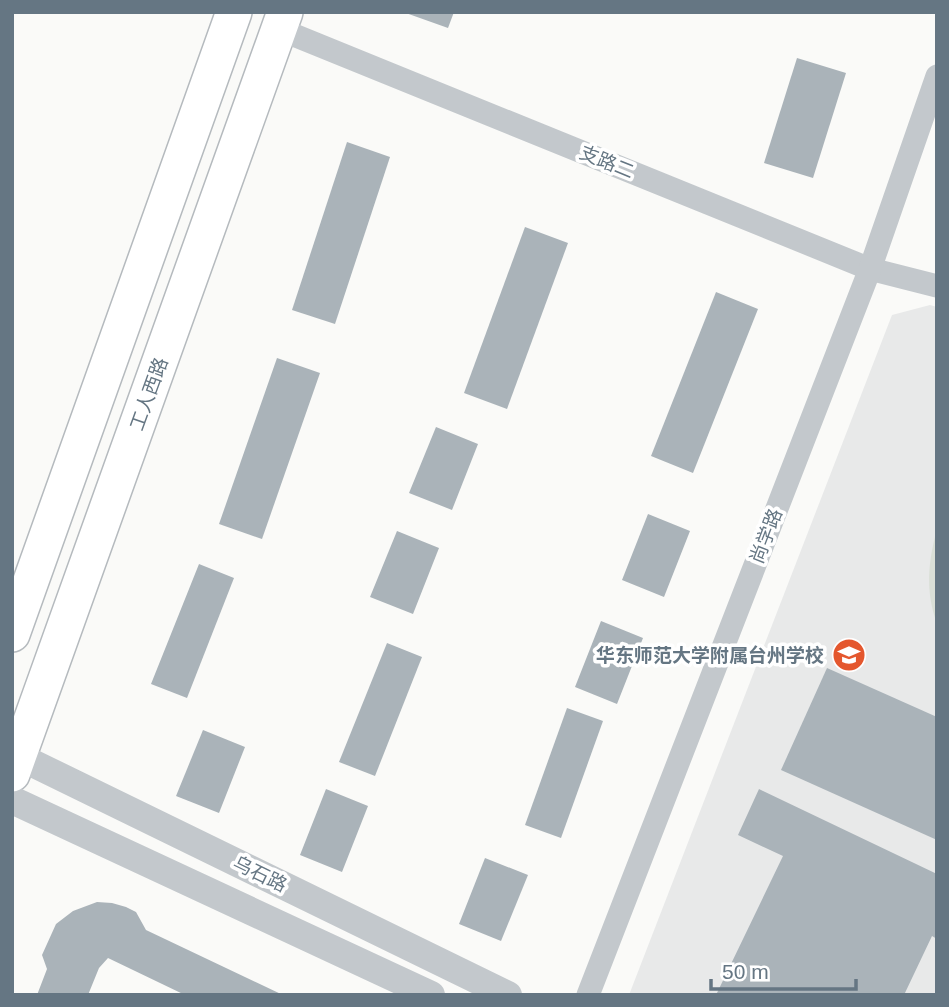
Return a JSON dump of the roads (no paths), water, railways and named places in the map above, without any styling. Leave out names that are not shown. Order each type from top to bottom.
[{"type":"main road","points":[[12,634],[234,12]]},
{"type":"main road","name":"工人西路","points":[[15,763],[282,21]]},
{"type":"street","name":"支路二","points":[[282,21],[870,269],[937,286]]},
{"type":"street","name":"尚学路","points":[[588,995],[870,269],[937,76]]},
{"type":"street","name":"乌石路","points":[[15,763],[508,995]]},
{"type":"street","name":"乌石路","points":[[12,800],[431,995]]},
{"type":"place","name":"华东师范大学附属台州学校","points":[[849,655]]}]
